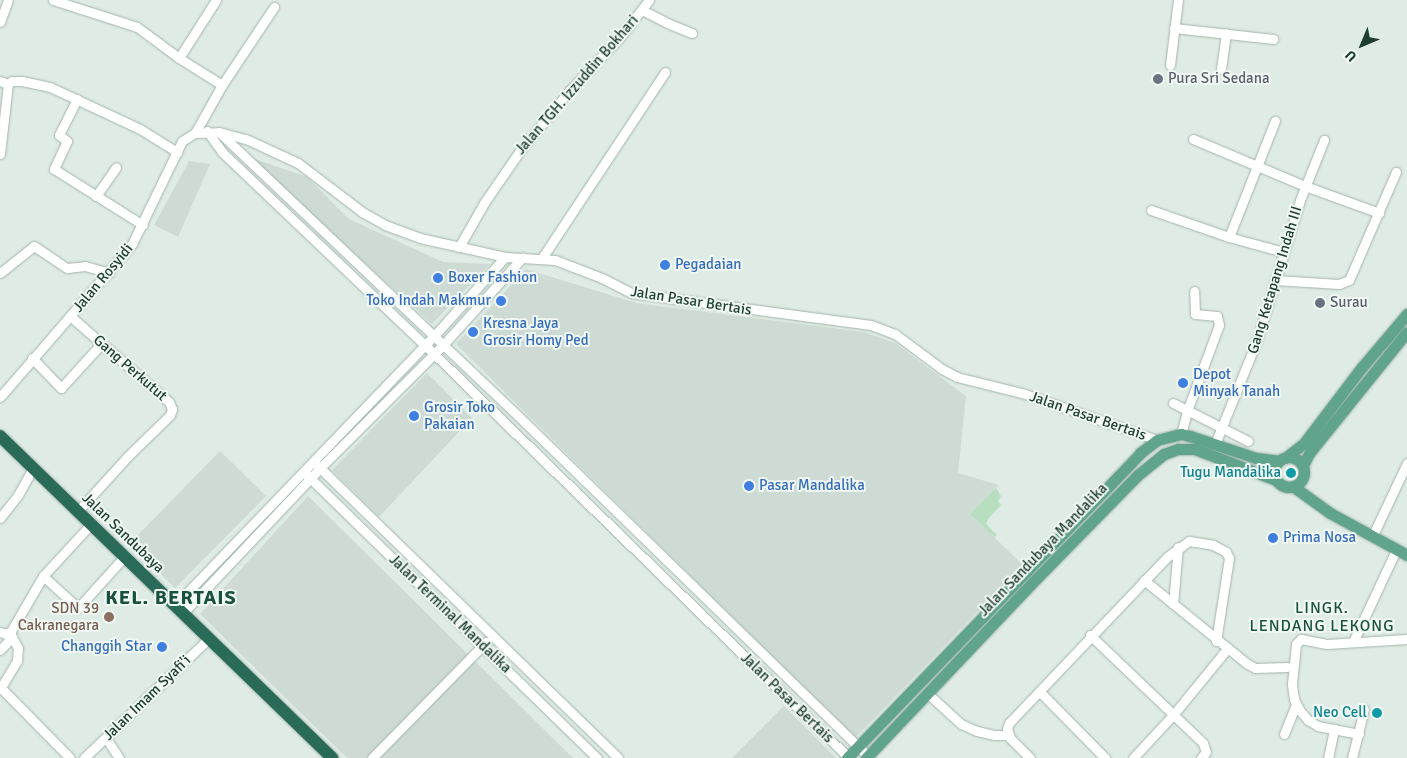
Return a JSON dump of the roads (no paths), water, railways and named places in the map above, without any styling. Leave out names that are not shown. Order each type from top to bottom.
[{"type":"highway","name":"Jalan Sandubaya","points":[[0,436],[332,758]]},
{"type":"main road","points":[[1402,553],[1330,513],[1294,487],[1287,487],[1276,480],[1274,473],[1282,459],[1304,443],[1362,367],[1407,314]]},
{"type":"main road","points":[[1294,487],[1304,478],[1303,465],[1310,452],[1407,332]]},
{"type":"main road","points":[[848,758],[1020,576],[1140,453],[1157,440],[1181,434],[1256,458],[1282,459],[1292,457],[1303,465]]},
{"type":"main road","name":"Jalan Sandubaya Mandalika","points":[[867,757],[1029,585],[1149,464],[1164,454],[1178,449],[1203,451],[1276,480]]},
{"type":"main road","points":[[1102,492],[1112,501]]},
{"type":"main road","points":[[1020,576],[1029,585]]},
{"type":"street","points":[[0,22],[8,0]]},
{"type":"street","points":[[53,0],[137,26],[179,58],[222,85]]},
{"type":"street","points":[[179,58],[216,0]]},
{"type":"street","name":"Jalan TGH. Izzuddin Bokhari","points":[[459,247],[484,203],[519,152],[570,90],[620,37],[649,0]]},
{"type":"street","points":[[1170,65],[1178,0]]},
{"type":"street","name":"Jalan Rosyidi","points":[[0,396],[109,273],[132,244],[185,138],[195,133],[222,85],[274,7]]},
{"type":"street","points":[[642,10],[692,33]]},
{"type":"street","points":[[1174,28],[1273,39]]},
{"type":"street","points":[[1221,69],[1226,33]]},
{"type":"street","points":[[542,258],[665,72]]},
{"type":"street","points":[[0,154],[4,82],[14,80],[42,85],[77,99],[140,129],[177,152]]},
{"type":"street","points":[[77,99],[59,134],[67,141],[54,169],[143,225]]},
{"type":"street","points":[[1230,237],[1275,121]]},
{"type":"street","points":[[195,133],[207,131]]},
{"type":"street","name":"Jalan Pasar Bertais","points":[[207,131],[246,139],[298,163],[344,200],[384,225],[420,238],[505,257],[542,258],[564,263],[602,278],[625,292],[870,325],[894,334],[956,378],[1025,394],[1157,440]]},
{"type":"street","name":"Jalan Pasar Bertais","points":[[207,131],[222,152],[425,345],[848,758]]},
{"type":"street","points":[[219,132],[434,336],[867,757]]},
{"type":"street","points":[[1193,139],[1257,167],[1379,213]]},
{"type":"street","name":"Gang Ketapang Indah III","points":[[1215,444],[1258,340],[1305,186],[1324,140]]},
{"type":"street","points":[[96,196],[116,167]]},
{"type":"street","points":[[1275,280],[1336,284],[1346,282],[1353,273],[1396,172]]},
{"type":"street","points":[[1151,210],[1230,237],[1284,252]]},
{"type":"street","points":[[0,273],[34,246],[68,268],[85,266],[109,273]]},
{"type":"street","points":[[179,609],[310,478],[317,465],[505,257]]},
{"type":"street","points":[[179,609],[303,471],[317,465],[434,354],[522,258]]},
{"type":"street","points":[[352,276],[361,267]]},
{"type":"street","points":[[1181,434],[1187,411],[1219,320],[1217,316],[1196,314],[1194,291]]},
{"type":"street","name":"Gang Perkutut","points":[[70,316],[169,402],[172,410],[78,511]]},
{"type":"street","points":[[32,358],[60,388],[101,344]]},
{"type":"street","points":[[1173,403],[1248,441]]},
{"type":"street","points":[[1372,537],[1407,463]]},
{"type":"street","points":[[317,465],[491,637],[618,758]]},
{"type":"street","points":[[0,518],[18,495],[33,468]]},
{"type":"street","name":"Jalan Terminal Mandalika","points":[[303,471],[596,758]]},
{"type":"street","points":[[0,650],[6,634],[43,576],[91,524]]},
{"type":"street","points":[[1030,758],[1008,734],[1009,723],[1040,692],[1090,635],[1144,580],[1178,547],[1188,541],[1199,541],[1220,548],[1229,558],[1216,641]]},
{"type":"street","points":[[1173,604],[1178,547]]},
{"type":"street","points":[[1354,642],[1402,553]]},
{"type":"street","points":[[43,576],[78,608],[124,557]]},
{"type":"street","points":[[1144,580],[1216,641],[1255,668],[1287,666]]},
{"type":"street","points":[[6,634],[18,648],[17,660],[1,688],[70,758]]},
{"type":"street","points":[[1090,635],[1204,744],[1206,752],[1201,758]]},
{"type":"street","points":[[372,758],[491,637]]},
{"type":"street","name":"Jalan Imam Syafi'i","points":[[84,758],[209,638]]},
{"type":"street","points":[[1359,734],[1313,723],[1304,716],[1296,705],[1291,677],[1294,652],[1299,641],[1305,640],[1322,644],[1407,639]]},
{"type":"street","points":[[1133,758],[1173,716],[1227,649]]},
{"type":"street","points":[[1040,692],[1105,758]]},
{"type":"street","points":[[927,693],[960,724],[977,731],[995,735],[1008,734]]},
{"type":"street","points":[[1284,734],[1296,705]]},
{"type":"street","points":[[1352,758],[1364,709]]},
{"type":"street","points":[[1328,758],[1334,729]]},
{"type":"street","points":[[106,738],[119,758]]},
{"type":"place","name":"Pura Sri Sedana","points":[[1158,79]]},
{"type":"place","name":"Pegadaian","points":[[665,265]]},
{"type":"place","name":"Boxer Fashion","points":[[438,278]]},
{"type":"place","name":"Toko Indah Makmur","points":[[501,301]]},
{"type":"place","name":"Surau","points":[[1320,303]]},
{"type":"place","name":"Kresna Jaya Grosir Homy Ped","points":[[473,332]]},
{"type":"place","name":"Depot Minyak Tanah","points":[[1183,383]]},
{"type":"place","name":"Grosir Toko Pakaian","points":[[414,416]]},
{"type":"place","name":"Tugu Mandalika","points":[[1291,473]]},
{"type":"place","name":"Pasar Mandalika","points":[[749,486]]},
{"type":"place","name":"Prima Nosa","points":[[1273,538]]},
{"type":"place","name":"SDN 39 Cakranegara","points":[[109,617]]},
{"type":"place","name":"Changgih Star","points":[[162,647]]},
{"type":"place","name":"Neo Cell","points":[[1377,713]]},
{"type":"district","name":"KEL. BERTAIS","points":[[171,597]]},
{"type":"district","name":"LINGK. LENDANG LEKONG","points":[[1322,617]]}]
